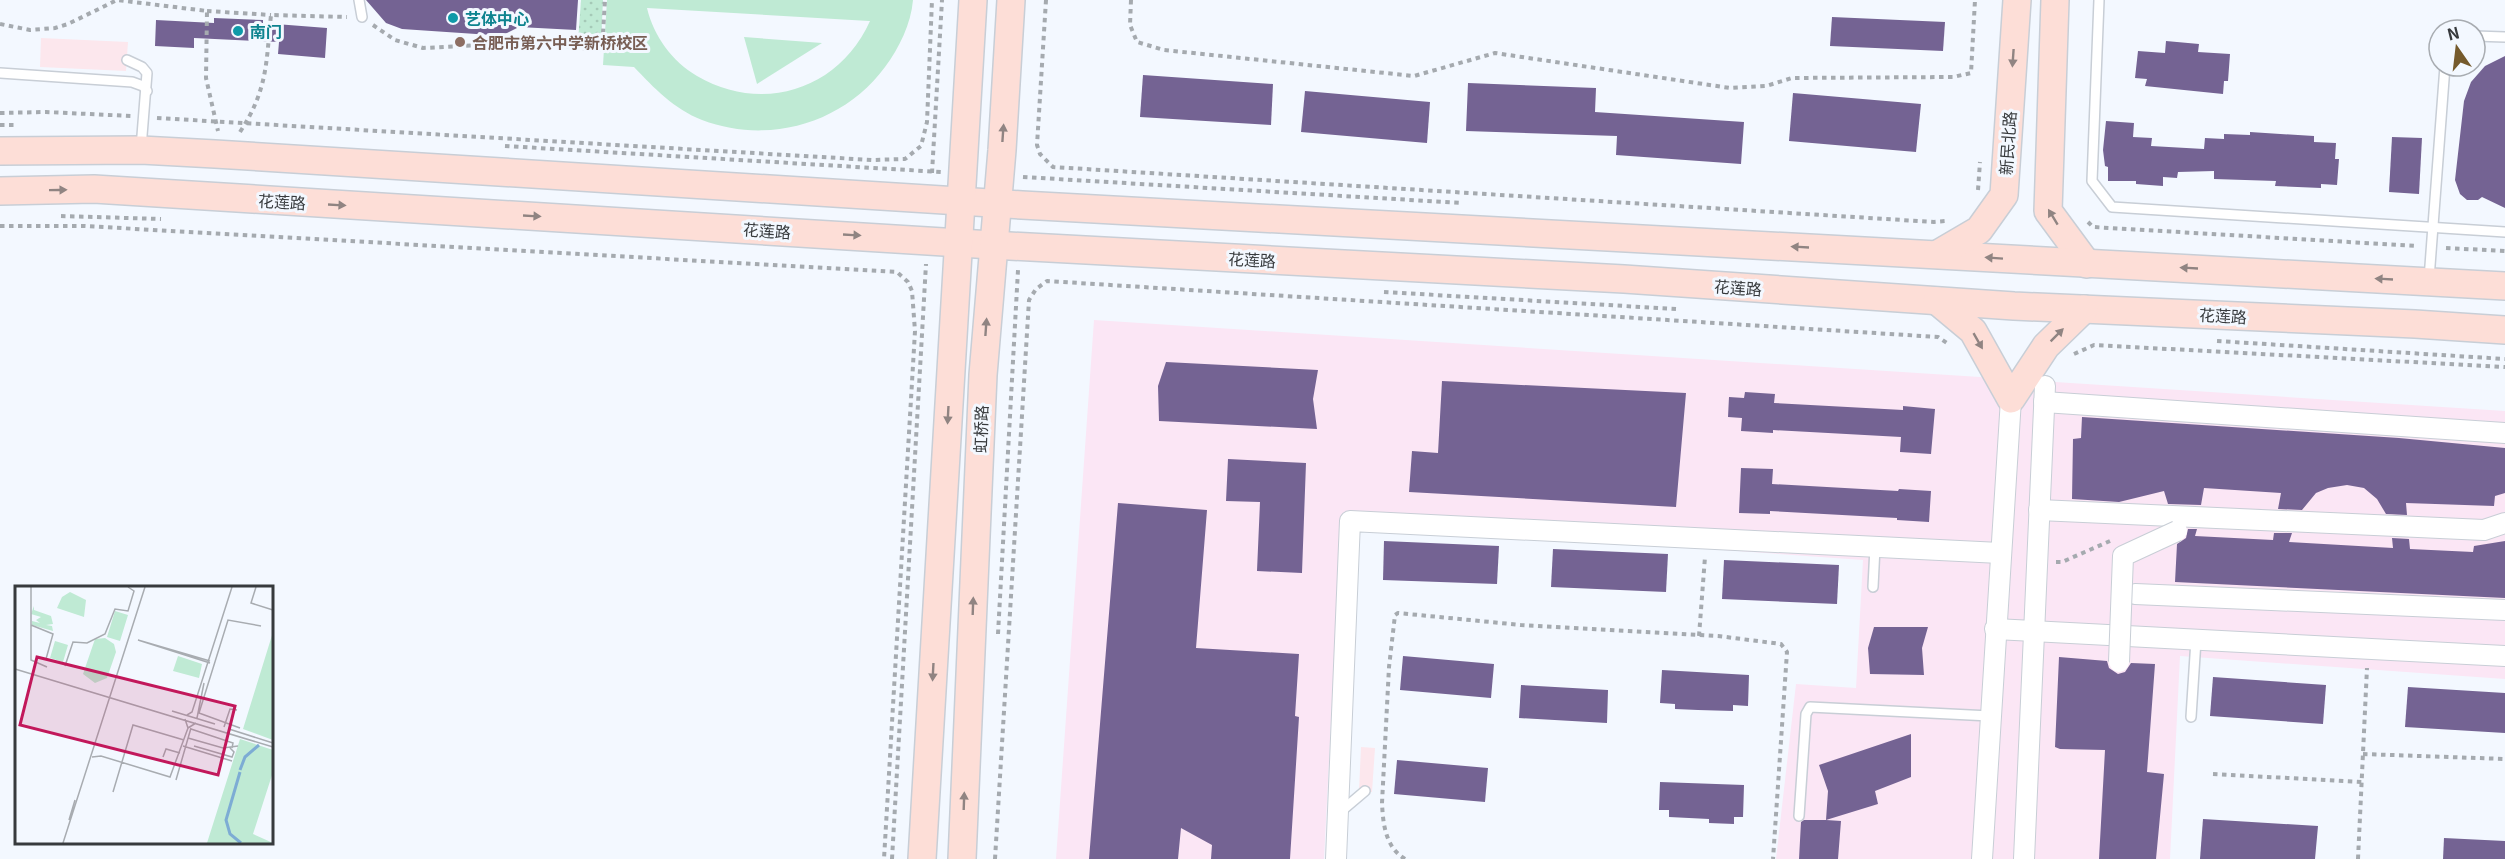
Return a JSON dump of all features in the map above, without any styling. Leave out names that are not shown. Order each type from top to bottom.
[{"type":"main road","name":"虹桥路","points":[[922,859],[973,0]]},
{"type":"main road","name":"虹桥路","points":[[962,859],[983,375],[992,245],[1010,205],[1016,174],[1006,73],[1011,0]]},
{"type":"main road","name":"新民北路","points":[[1938,254],[1979,230],[2004,195],[2018,0]]},
{"type":"main road","points":[[2055,0],[2048,211],[2087,264]]},
{"type":"main road","points":[[969,70],[1006,73]]},
{"type":"main road","points":[[0,151],[141,150],[222,142],[817,193],[2505,286]]},
{"type":"main road","name":"花莲路","points":[[0,191],[94,189],[992,245],[1624,279],[1937,301],[2505,330]]},
{"type":"main road","points":[[814,233],[817,193]]},
{"type":"main road","points":[[1129,253],[1131,211]]},
{"type":"main road","points":[[1937,301],[1972,331],[2011,399],[2046,346],[2084,309]]},
{"type":"main road","points":[[950,371],[983,375]]},
{"type":"street","points":[[2024,859],[2045,394],[2505,433]]},
{"type":"street","points":[[1982,859],[2011,399]]},
{"type":"street","points":[[2039,510],[2484,530],[2505,523]]},
{"type":"street","points":[[1336,859],[1350,520],[2000,553]]},
{"type":"street","points":[[2119,662],[2123,556],[2177,531]]},
{"type":"street","points":[[2135,594],[2505,610]]},
{"type":"street","points":[[1995,629],[2505,656]]},
{"type":"lane","points":[[359,0],[362,17]]},
{"type":"lane","points":[[2099,0],[2092,181],[2112,207],[2505,232]]},
{"type":"lane","points":[[2487,36],[2505,37]]},
{"type":"lane","points":[[127,60],[147,71],[141,150]]},
{"type":"lane","points":[[0,73],[132,82],[147,91]]},
{"type":"lane","points":[[2428,282],[2444,78]]},
{"type":"lane","points":[[1873,587],[1875,547]]},
{"type":"lane","points":[[2191,717],[2196,640]]},
{"type":"lane","points":[[1799,816],[1806,714],[1810,707],[1990,716]]},
{"type":"lane","points":[[1339,813],[1365,791]]},
{"type":"path","points":[[0,24],[30,30],[55,28],[117,0],[207,11],[362,17],[395,40],[423,48],[523,43],[602,50],[605,0]]},
{"type":"path","points":[[0,113],[46,112],[872,160],[905,159],[921,146],[927,122],[932,0]]},
{"type":"path","points":[[930,200],[942,0]]},
{"type":"path","points":[[1046,0],[1037,138],[1040,154],[1053,167],[1934,222],[1956,219]]},
{"type":"path","points":[[1131,0],[1130,25],[1137,42],[1164,50],[1414,76],[1496,53],[1730,88],[1766,86],[1792,78],[1953,77],[1971,73],[1975,0]]},
{"type":"path","points":[[207,11],[206,78],[222,142]]},
{"type":"path","points":[[222,142],[241,131],[255,108],[263,87],[271,15]]},
{"type":"path","points":[[0,125],[24,125]]},
{"type":"path","points":[[206,129],[222,142]]},
{"type":"path","points":[[222,142],[241,131],[253,132]]},
{"type":"path","points":[[504,146],[964,173]]},
{"type":"path","points":[[1010,205],[1016,174],[1472,203]]},
{"type":"path","points":[[2084,219],[2093,227],[2505,251]]},
{"type":"path","points":[[0,226],[143,230],[897,272],[908,282],[912,291],[915,331],[884,859]]},
{"type":"path","points":[[892,859],[928,240]]},
{"type":"path","points":[[997,644],[1020,246]]},
{"type":"path","points":[[995,859],[1029,300],[1047,281],[1938,337],[1957,349]]},
{"type":"path","points":[[2208,340],[2505,359]]},
{"type":"path","points":[[2073,354],[2094,345],[2505,367]]},
{"type":"path","points":[[1699,636],[1707,538]]},
{"type":"path","points":[[1405,859],[1393,849],[1387,837],[1382,803],[1386,701],[1395,615],[1405,613],[1521,625],[1771,641],[1781,644],[1787,652],[1773,859]]},
{"type":"path","points":[[2358,859],[2367,649]]},
{"type":"path","points":[[2363,754],[2505,759]]},
{"type":"path","points":[[2213,774],[2362,782]]},
{"type":"shaded area","points":[[41,38],[128,42],[126,71],[40,67]]},
{"type":"shaded area","points":[[1094,320],[2505,411],[2505,679],[2180,656],[2170,859],[1776,859],[1796,684],[1856,688],[1863,560],[1341,523],[1324,859],[1056,859]]},
{"type":"shaded area","points":[[1361,747],[1375,748],[1372,792],[1359,791]]},
{"type":"green space","points":[[581,0],[603,0],[601,43],[578,42]]},
{"type":"green space","points":[[607,0],[913,0],[907,27],[895,52],[868,87],[848,103],[802,124],[778,129],[753,130],[727,127],[702,120],[673,104],[634,67],[603,65]],"holes":[[[647,8],[870,21],[856,45],[839,64],[819,79],[796,89],[772,93],[747,93],[722,87],[688,70],[672,56],[659,38]]]},
{"type":"green space","points":[[744,37],[822,43],[757,84]]},
{"type":"building","name":"艺体中心","points":[[366,0],[578,0],[576,30],[519,27],[507,33],[491,35],[402,29],[386,23]]},
{"type":"building","points":[[1832,17],[1945,22],[1943,51],[1830,46]]},
{"type":"building","points":[[214,18],[263,20],[263,23],[327,28],[325,58],[278,54],[279,42],[194,38],[194,48],[155,46],[156,20],[214,23]]},
{"type":"building","points":[[2166,41],[2199,44],[2198,52],[2230,54],[2228,81],[2224,81],[2223,94],[2145,86],[2147,79],[2135,78],[2138,51],[2165,53]]},
{"type":"building","points":[[2505,56],[2505,208],[2482,197],[2478,200],[2467,200],[2460,194],[2455,180],[2464,101],[2474,78],[2487,78],[2487,65]]},
{"type":"building","points":[[1143,75],[1273,84],[1271,125],[1140,117]]},
{"type":"building","points":[[1468,83],[1596,88],[1595,112],[1744,122],[1741,164],[1616,155],[1617,136],[1466,131]]},
{"type":"building","points":[[1305,91],[1430,102],[1427,143],[1301,132]]},
{"type":"building","points":[[1793,93],[1921,104],[1916,152],[1789,141]]},
{"type":"building","points":[[2106,121],[2134,123],[2133,137],[2152,138],[2151,146],[2204,149],[2205,138],[2224,139],[2224,134],[2250,135],[2250,132],[2314,136],[2314,142],[2336,143],[2335,159],[2339,159],[2337,185],[2321,184],[2321,188],[2275,186],[2276,181],[2214,179],[2214,171],[2178,172],[2177,178],[2163,177],[2163,186],[2136,184],[2136,181],[2108,181],[2108,167],[2105,166],[2103,150]]},
{"type":"building","points":[[2392,137],[2422,138],[2419,194],[2389,192]]},
{"type":"building","points":[[1166,362],[1318,370],[1313,399],[1317,429],[1159,421],[1158,386]]},
{"type":"building","points":[[1442,381],[1686,393],[1676,507],[1409,492],[1412,451],[1438,453]]},
{"type":"building","points":[[1745,392],[1775,394],[1774,403],[1903,410],[1903,406],[1935,409],[1931,454],[1900,452],[1901,437],[1773,430],[1773,433],[1741,431],[1742,418],[1728,417],[1729,397],[1744,398]]},
{"type":"building","points":[[2082,417],[2399,438],[2505,448],[2505,493],[2495,496],[2494,506],[2406,503],[2407,515],[2386,514],[2377,499],[2364,488],[2347,485],[2328,488],[2316,493],[2302,510],[2278,509],[2281,493],[2204,488],[2201,505],[2168,504],[2164,491],[2119,502],[2072,499],[2073,439],[2081,438]]},
{"type":"building","points":[[1228,459],[1306,463],[1302,573],[1257,571],[1260,502],[1226,501]]},
{"type":"building","points":[[1741,468],[1773,469],[1772,484],[1931,491],[1929,522],[1770,511],[1770,514],[1739,513]]},
{"type":"building","points":[[1118,503],[1207,510],[1196,648],[1299,654],[1295,716],[1299,717],[1290,859],[1211,859],[1212,845],[1181,828],[1178,859],[1089,859]]},
{"type":"building","points":[[2188,529],[2197,529],[2195,536],[2273,540],[2274,533],[2292,533],[2289,542],[2393,548],[2392,538],[2409,539],[2410,549],[2473,552],[2474,546],[2505,541],[2505,598],[2175,582],[2177,544],[2186,538]]},
{"type":"building","points":[[1384,541],[1499,546],[1497,584],[1383,580]]},
{"type":"building","points":[[1553,549],[1668,554],[1666,592],[1551,587]]},
{"type":"building","points":[[1724,560],[1839,565],[1837,604],[1722,599]]},
{"type":"building","points":[[1874,627],[1928,627],[1922,648],[1924,675],[1870,674],[1868,648]]},
{"type":"building","points":[[1403,656],[1494,664],[1491,698],[1400,690]]},
{"type":"building","points":[[2059,657],[2107,661],[2109,668],[2118,674],[2125,672],[2131,663],[2155,664],[2147,772],[2164,774],[2156,859],[2099,859],[2105,750],[2055,747]]},
{"type":"building","points":[[1662,670],[1749,675],[1748,706],[1733,705],[1733,711],[1698,710],[1675,709],[1675,704],[1660,703]]},
{"type":"building","points":[[2213,677],[2326,685],[2323,724],[2210,716]]},
{"type":"building","points":[[1521,685],[1608,690],[1607,723],[1519,718]]},
{"type":"building","points":[[2408,687],[2505,693],[2505,733],[2405,727]]},
{"type":"building","points":[[1911,734],[1911,777],[1875,791],[1878,804],[1826,820],[1828,791],[1819,765]]},
{"type":"building","points":[[1397,760],[1488,768],[1485,802],[1394,794]]},
{"type":"building","points":[[1660,782],[1744,785],[1743,817],[1734,817],[1734,824],[1709,823],[1709,819],[1669,817],[1669,810],[1659,810]]},
{"type":"building","points":[[2203,819],[2318,826],[2315,859],[2200,859]]},
{"type":"building","points":[[1841,821],[1838,859],[1799,859],[1801,822]]},
{"type":"building","points":[[2444,838],[2505,841],[2505,859],[2443,859]]},
{"type":"place","name":"艺体中心","points":[[453,18]]},
{"type":"place","name":"南门","points":[[238,31]]},
{"type":"place","name":"合肥市第六中学新桥校区","points":[[460,42]]}]
